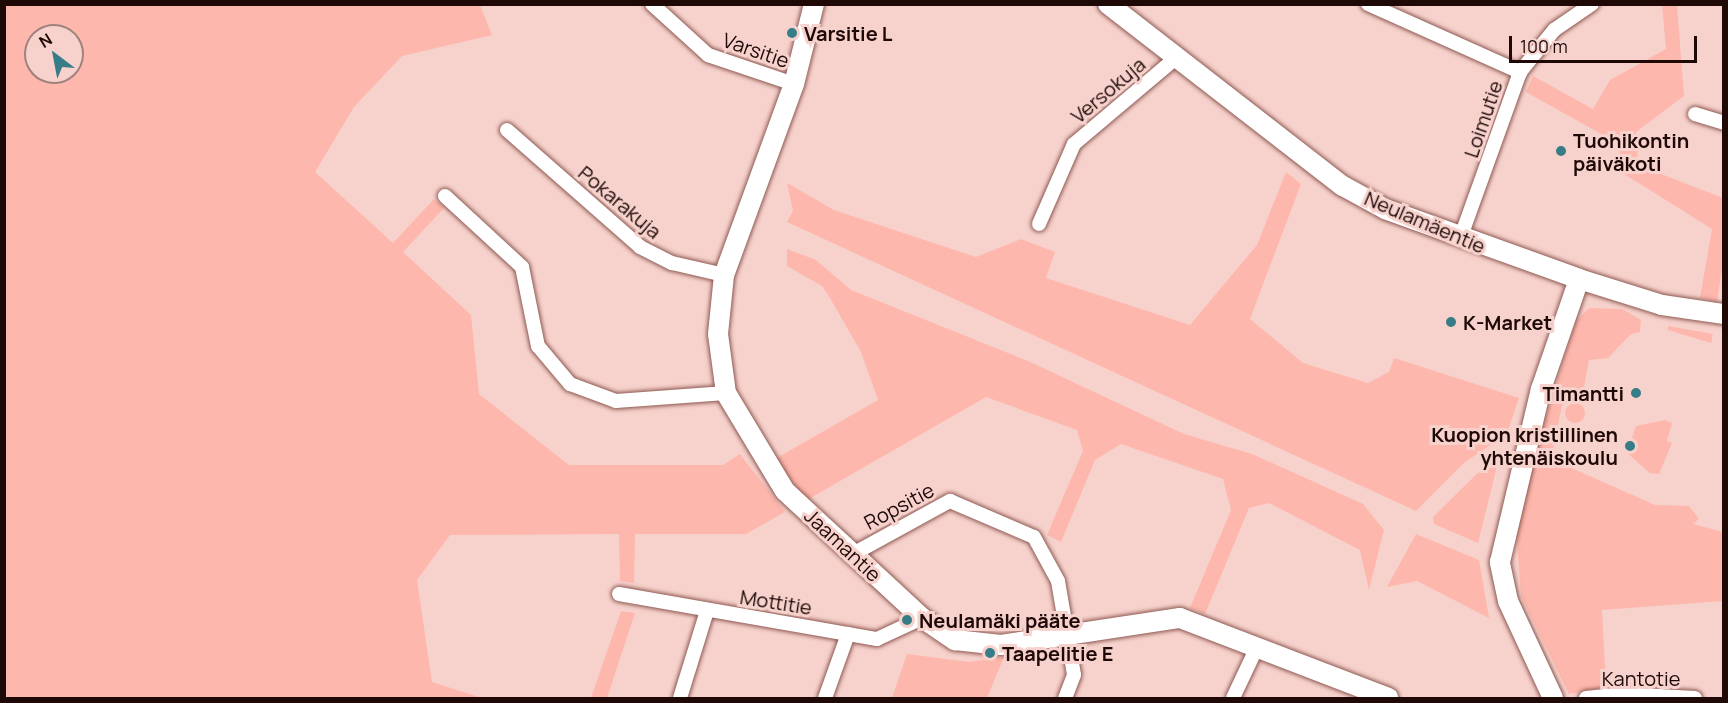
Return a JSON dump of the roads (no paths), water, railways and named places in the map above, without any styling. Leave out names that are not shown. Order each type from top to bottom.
[{"type":"street","name":"Varsitie","points":[[652,4],[708,55],[795,84]]},
{"type":"street","name":"Jaamantie","points":[[814,4],[795,84],[724,275],[718,334],[726,393],[785,491],[922,618],[973,646],[1180,618],[1257,647],[1367,696],[1388,699]]},
{"type":"street","name":"Neulamäentie","points":[[1108,4],[1343,186],[1460,239],[1579,279],[1662,304],[1724,314]]},
{"type":"street","name":"Loimutie","points":[[1460,239],[1520,72],[1554,30],[1592,4]]},
{"type":"street","points":[[1369,6],[1520,72]]},
{"type":"street","name":"Versokuja","points":[[1039,224],[1074,144],[1177,57]]},
{"type":"street","points":[[1695,114],[1724,123]]},
{"type":"street","name":"Pokarakuja","points":[[507,130],[640,247],[672,263],[724,275]]},
{"type":"street","points":[[445,196],[522,267],[538,346],[570,384],[616,400],[726,393]]},
{"type":"street","points":[[1552,698],[1511,610],[1500,562],[1541,389],[1579,279]]},
{"type":"street","name":"Ropsitie","points":[[853,554],[931,508],[961,503],[1041,545],[1058,581],[1065,633],[1074,675],[1065,699]]},
{"type":"street","name":"Mottitie","points":[[619,594],[848,634],[889,637],[922,618]]},
{"type":"street","points":[[680,699],[707,611]]},
{"type":"street","points":[[825,699],[848,634]]},
{"type":"street","points":[[1233,699],[1257,647]]},
{"type":"street","name":"Kantotie","points":[[1586,699],[1622,694],[1695,699]]},
{"type":"place","name":"Varsitie L","points":[[792,33]]},
{"type":"place","name":"Tuohikontin päiväkoti","points":[[1561,151]]},
{"type":"place","name":"K-Market","points":[[1451,322]]},
{"type":"place","name":"Timantti","points":[[1636,393]]},
{"type":"place","name":"Kuopion kristillinen yhtenäiskoulu","points":[[1630,446]]},
{"type":"place","name":"Neulamäki pääte","points":[[907,620]]},
{"type":"place","name":"Taapelitie E","points":[[990,653]]}]
